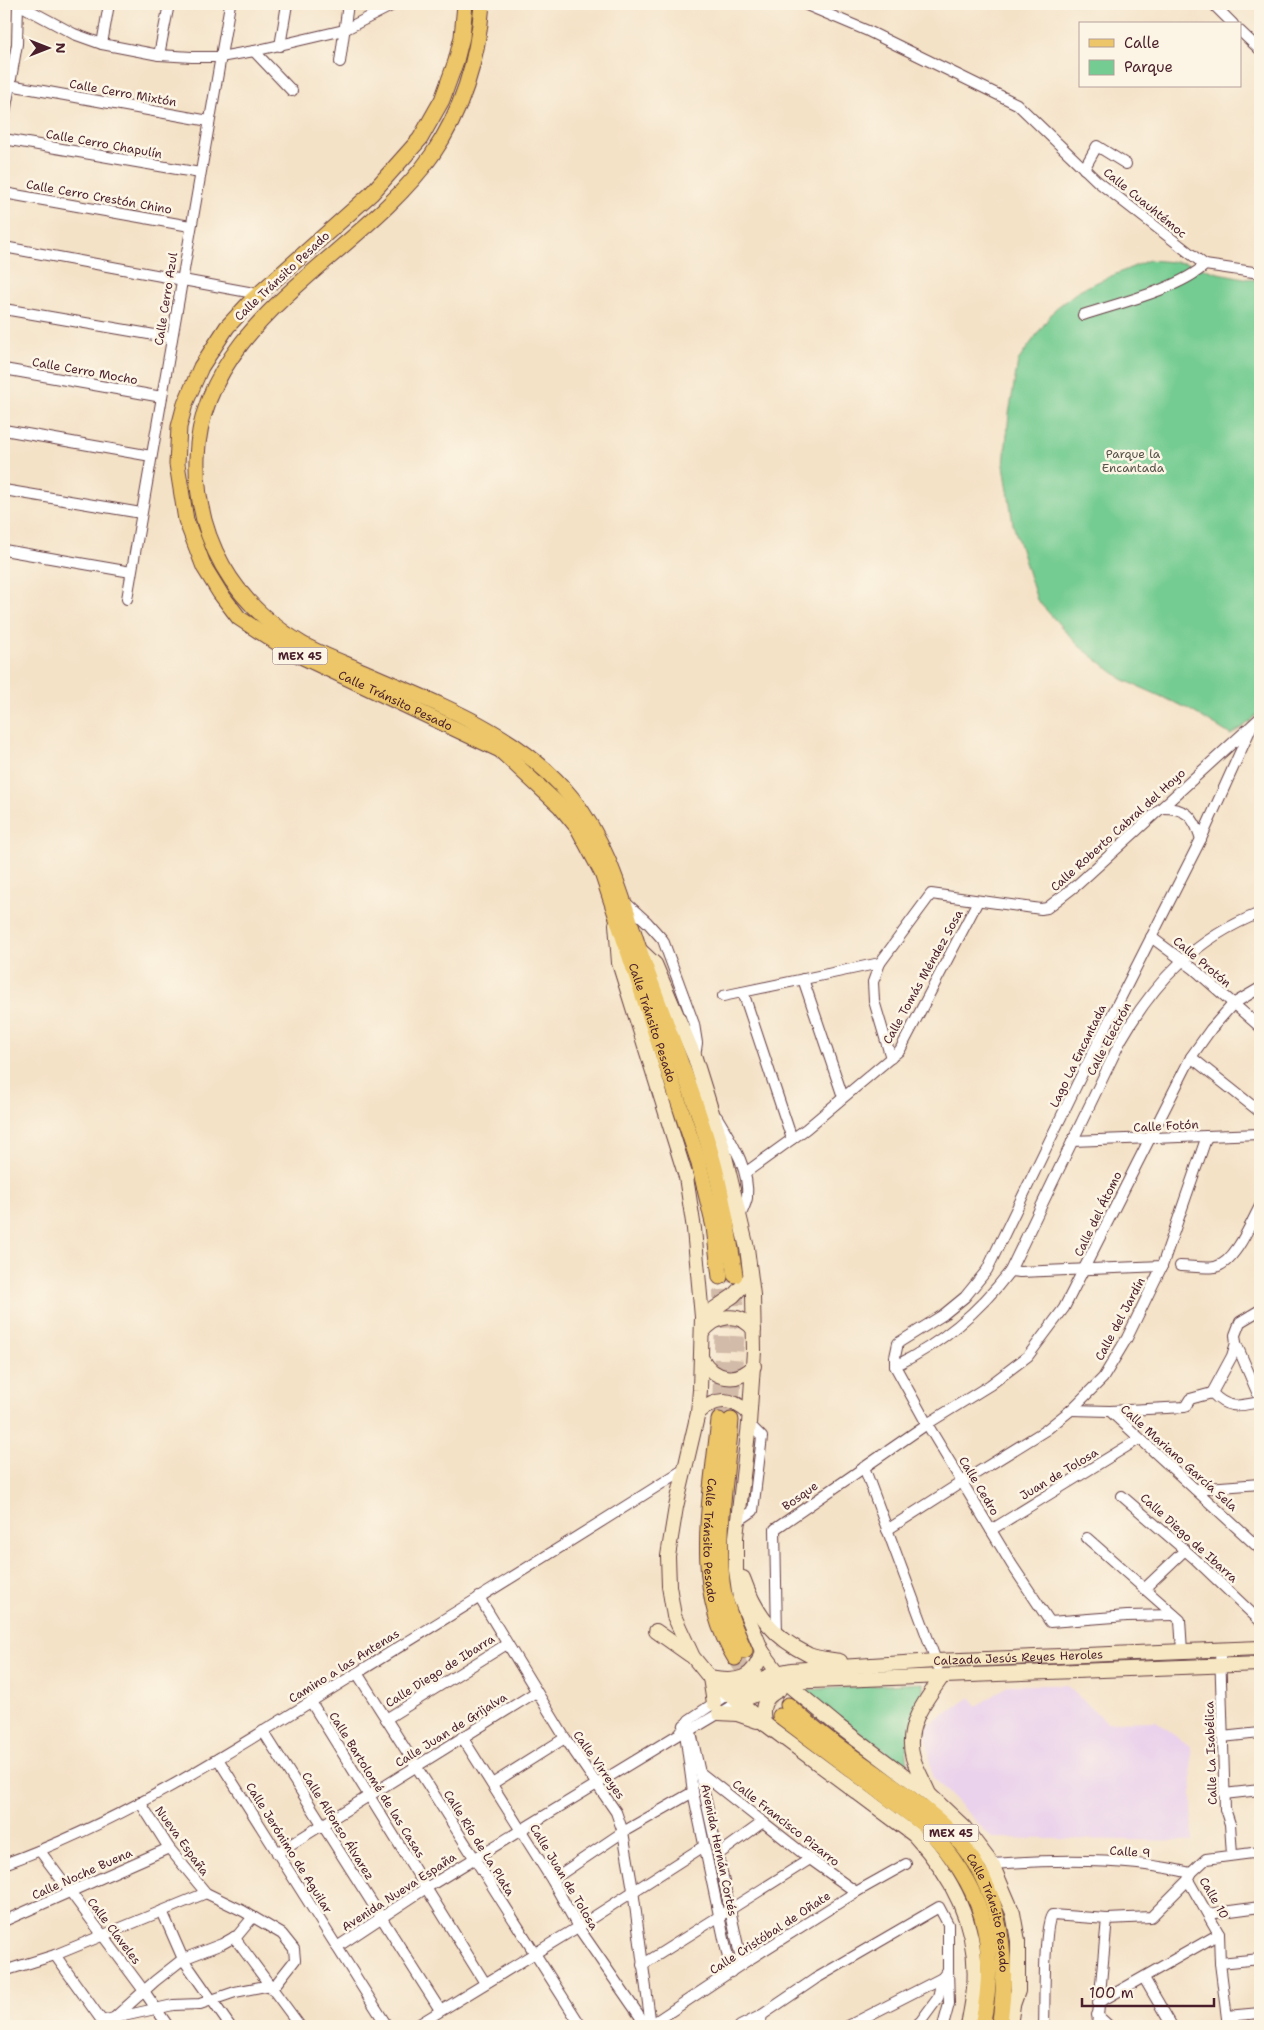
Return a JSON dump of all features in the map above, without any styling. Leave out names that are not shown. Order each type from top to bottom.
[{"type":"main road","name":"Calle Tránsito Pesado","points":[[465,4],[462,37],[456,61],[442,100],[420,139],[371,194],[259,294],[227,327],[201,367],[185,404],[179,427],[178,464],[186,520],[204,567],[220,593],[239,618],[288,650],[500,750],[560,806],[578,828],[620,908],[640,950],[680,1057],[715,1167],[728,1227],[727,1276],[698,1160],[620,908],[596,834],[585,816],[556,781],[526,754],[479,724],[304,645],[264,616],[242,595],[218,559],[208,535],[198,497],[197,452],[200,431],[204,413],[218,380],[244,341],[268,313],[371,220],[432,155],[454,118],[469,80],[478,38],[482,4]]},
{"type":"main road","name":"Calle Tránsito Pesado","points":[[725,1420],[709,1523],[710,1582],[719,1624],[728,1647],[740,1654]]},
{"type":"main road","name":"Calle Tránsito Pesado","points":[[787,1704],[923,1824],[958,1865],[974,1892],[987,1937],[988,2000],[982,2026]]},
{"type":"main road","name":"Calle Tránsito Pesado","points":[[787,1704],[808,1724],[921,1806],[949,1832],[970,1857],[986,1885],[1000,1928],[1004,1977],[999,2026]]},
{"type":"street","points":[[17,44],[18,4],[28,7],[74,34],[102,44],[159,55],[220,57],[280,46],[344,30],[395,4]]},
{"type":"street","points":[[102,44],[109,4]]},
{"type":"street","points":[[159,55],[169,4]]},
{"type":"street","name":"Calle Cerro Azul","points":[[127,599],[190,226],[230,4]]},
{"type":"street","points":[[280,46],[287,4]]},
{"type":"street","points":[[340,62],[348,4]]},
{"type":"street","name":"Calle Cuauhtémoc","points":[[804,4],[868,31],[1017,104],[1097,181],[1205,265]]},
{"type":"street","points":[[1213,4],[1231,22]]},
{"type":"street","points":[[4,119],[7,84],[28,7]]},
{"type":"street","points":[[1242,33],[1260,50]]},
{"type":"street","points":[[254,51],[292,91]]},
{"type":"street","name":"Calle Cerro Mixtón","points":[[7,84],[209,121]]},
{"type":"street","name":"Calle Cerro Chapulín","points":[[4,139],[200,173]]},
{"type":"street","points":[[1084,169],[1097,146],[1126,164]]},
{"type":"street","name":"Calle Cerro Crestón Chino","points":[[4,193],[190,226]]},
{"type":"street","points":[[4,247],[259,294]]},
{"type":"street","points":[[1083,315],[1180,282],[1196,274],[1205,265],[1260,273]]},
{"type":"street","points":[[4,308],[172,338]]},
{"type":"street","name":"Calle Cerro Mocho","points":[[4,370],[162,397]]},
{"type":"street","points":[[4,430],[151,456]]},
{"type":"street","points":[[4,490],[141,513]]},
{"type":"street","points":[[4,550],[131,572]]},
{"type":"street","points":[[1251,728],[1260,718]]},
{"type":"street","name":"Calle Roberto Cabral del Hoyo","points":[[880,963],[931,894],[1041,909],[1047,908],[1078,884],[1251,728]]},
{"type":"street","name":"Lago La Encantada","points":[[895,1366],[898,1344],[943,1315],[965,1297],[987,1270],[1151,936],[1201,839],[1251,728]]},
{"type":"street","points":[[1162,808],[1178,809],[1188,814],[1197,826],[1201,839]]},
{"type":"street","name":"Calle Tomás Méndez Sosa","points":[[745,1173],[792,1139],[900,1050],[978,901]]},
{"type":"street","points":[[695,1058],[697,1043],[694,1024],[663,940],[647,922],[620,908],[619,963],[686,1177],[694,1229],[702,1317],[702,1359],[698,1413],[676,1507],[668,1556],[669,1586],[674,1616],[693,1657],[710,1678],[765,1724],[914,1835],[932,1854],[947,1875],[958,1896],[966,1921],[974,1964],[974,1987],[968,2026]]},
{"type":"street","name":"Calle Electrón","points":[[895,1366],[936,1342],[970,1316],[992,1295],[1010,1271],[1121,1040],[1141,1006],[1182,960],[1226,928],[1260,913]]},
{"type":"street","name":"Calle Protón","points":[[1151,936],[1260,1027]]},
{"type":"street","points":[[640,950],[655,964],[695,1058],[723,1148],[747,1248],[754,1330],[754,1366],[737,1522],[736,1556],[740,1598],[762,1651],[781,1677],[787,1704],[929,1794],[964,1827],[992,1864],[1005,1892],[1016,1924],[1018,2026]]},
{"type":"street","points":[[723,996],[880,963]]},
{"type":"street","points":[[880,963],[873,982],[874,1001],[891,1058]]},
{"type":"street","points":[[803,979],[843,1097]]},
{"type":"street","name":"Calle del Átomo","points":[[927,1424],[990,1385],[1028,1356],[1064,1308],[1190,1056],[1233,1004],[1260,988]]},
{"type":"street","points":[[743,992],[792,1139]]},
{"type":"street","points":[[1190,1056],[1260,1112]]},
{"type":"street","points":[[709,1103],[730,1140],[745,1173],[746,1200],[740,1217]]},
{"type":"street","points":[[1068,1105],[1085,1114]]},
{"type":"street","name":"Calle Fotón","points":[[1072,1141],[1148,1140],[1260,1134]]},
{"type":"street","name":"Calle del Jardín","points":[[887,1530],[1046,1430],[1071,1410],[1103,1378],[1127,1338],[1162,1266],[1208,1136]]},
{"type":"street","points":[[1180,1266],[1214,1267],[1226,1263],[1239,1245],[1260,1206]]},
{"type":"street","points":[[1010,1271],[1162,1266]]},
{"type":"street","points":[[702,1317],[733,1296],[750,1278]]},
{"type":"street","points":[[1212,1393],[1222,1404],[1239,1406],[1260,1400],[1236,1342],[1235,1334],[1240,1322],[1260,1310]]},
{"type":"street","points":[[702,1333],[715,1320],[732,1316],[749,1323],[754,1330]]},
{"type":"street","points":[[1110,1411],[1185,1408],[1190,1399],[1212,1393],[1232,1356],[1236,1342]]},
{"type":"street","points":[[702,1359],[706,1367],[722,1377],[740,1376],[754,1366]]},
{"type":"street","name":"Calle Cedro","points":[[895,1366],[927,1424],[1024,1585],[1050,1622],[1127,1616],[1174,1615]]},
{"type":"street","points":[[698,1413],[706,1405],[718,1401],[729,1401],[740,1405],[749,1419]]},
{"type":"street","name":"Calle Mariano García Sela","points":[[1071,1410],[1110,1411],[1260,1549]]},
{"type":"street","name":"Bosque","points":[[777,1635],[775,1529],[927,1424]]},
{"type":"street","name":"Juan de Tolosa","points":[[991,1530],[1139,1439]]},
{"type":"street","points":[[864,1467],[942,1677],[918,1713],[914,1721],[911,1739],[913,1758],[929,1794]]},
{"type":"street","name":"Camino a las Antenas","points":[[4,1864],[40,1851],[140,1802],[218,1760],[686,1468]]},
{"type":"street","points":[[1195,1489],[1260,1484]]},
{"type":"street","name":"Calle Diego de Ibarra","points":[[1122,1496],[1185,1550],[1260,1621]]},
{"type":"street","points":[[1088,1538],[1180,1620],[1182,1651]]},
{"type":"street","points":[[1144,1589],[1185,1550]]},
{"type":"street","points":[[736,1556],[750,1595],[768,1626],[777,1635],[810,1656],[862,1665]]},
{"type":"street","name":"Calle Virreyes","points":[[479,1597],[565,1738],[616,1812],[623,1832],[633,1890],[650,2026]]},
{"type":"street","points":[[656,1631],[693,1657]]},
{"type":"street","name":"Calle Diego de Ibarra","points":[[386,1719],[508,1644]]},
{"type":"street","name":"Calzada Jesús Reyes Heroles","points":[[781,1677],[791,1670],[862,1665],[1260,1648]]},
{"type":"street","name":"Calle La Isabélica","points":[[1220,1649],[1224,1794],[1225,1809],[1230,1824],[1232,1855]]},
{"type":"street","points":[[710,1678],[733,1681],[744,1678],[753,1671],[759,1662],[762,1651]]},
{"type":"street","name":"Calzada Jesús Reyes Heroles","points":[[781,1677],[942,1677],[1260,1664]]},
{"type":"street","name":"Calle Río de La Plata","points":[[357,1673],[581,2026]]},
{"type":"street","points":[[734,1698],[781,1677]]},
{"type":"street","points":[[710,1678],[717,1708],[765,1724]]},
{"type":"street","points":[[765,1724],[763,1708],[771,1694],[779,1690],[787,1690],[787,1704]]},
{"type":"street","name":"Calle Juan de Grijalva","points":[[278,1854],[536,1692]]},
{"type":"street","name":"Avenida Nueva España","points":[[337,1947],[426,1888],[598,1784],[734,1698]]},
{"type":"street","name":"Calle Bartolomé de las Casas","points":[[311,1702],[485,1983]]},
{"type":"street","name":"Avenida Hernán Cortés","points":[[686,1729],[702,1774],[742,1964]]},
{"type":"street","name":"Avenida Hernán Cortés","points":[[686,1729],[693,1792],[731,1972]]},
{"type":"street","name":"Calle Alfonso Álvarez","points":[[263,1731],[440,2010]]},
{"type":"street","points":[[1222,1737],[1260,1733]]},
{"type":"street","name":"Calle Juan de Tolosa","points":[[462,1737],[521,1829],[578,1926],[641,2018],[650,2026]]},
{"type":"street","points":[[492,1784],[565,1738]]},
{"type":"street","name":"Calle Jerónimo de Aguilar","points":[[218,1760],[387,2026]]},
{"type":"street","name":"Calle Francisco Pizarro","points":[[702,1774],[810,1859],[856,1892]]},
{"type":"street","points":[[1224,1794],[1260,1790]]},
{"type":"street","points":[[552,1880],[623,1832],[693,1792]]},
{"type":"street","name":"Nueva España","points":[[140,1802],[169,1848],[206,1893]]},
{"type":"street","points":[[719,1854],[763,1822]]},
{"type":"street","points":[[416,2026],[704,1846]]},
{"type":"street","name":"Calle Noche Buena","points":[[4,1921],[169,1848]]},
{"type":"street","name":"Calle Claveles","points":[[40,1851],[168,2026]]},
{"type":"street","points":[[1044,2026],[1047,1927],[1048,1920],[1052,1915],[1108,1919],[1152,1918],[1206,1859],[1260,1852]]},
{"type":"street","points":[[642,1965],[810,1859]]},
{"type":"street","name":"Calle 9","points":[[992,1864],[1036,1860],[1148,1865],[1190,1876]]},
{"type":"street","name":"Calle Cristóbal de Oñate","points":[[650,2026],[742,1964],[856,1892],[906,1864]]},
{"type":"street","name":"Calle 10","points":[[1190,1876],[1219,1934],[1220,1963],[1227,2021]]},
{"type":"street","points":[[4,1971],[55,1955],[206,1893],[282,1934],[294,1949],[295,1960],[276,1984],[235,1992],[200,2004],[156,2008],[114,2018],[104,2023],[55,1955]]},
{"type":"street","points":[[740,2026],[762,2015],[815,1979],[940,1907],[948,1924],[945,1974],[949,2004],[943,2026]]},
{"type":"street","points":[[1208,1914],[1260,1907]]},
{"type":"street","points":[[162,1911],[183,1959],[230,2026]]},
{"type":"street","points":[[114,2018],[183,1959],[238,1935],[253,1917]]},
{"type":"street","points":[[1097,2026],[1108,1919]]},
{"type":"street","points":[[1098,2003],[1219,1934]]},
{"type":"street","points":[[234,1937],[300,2026]]},
{"type":"street","points":[[1220,1963],[1260,1959]]},
{"type":"street","points":[[848,2026],[945,1974]]},
{"type":"street","points":[[915,2026],[938,1998],[945,1974]]},
{"type":"street","points":[[1144,1978],[1172,2026]]},
{"type":"street","points":[[1010,2026],[1013,2005],[1018,1991]]},
{"type":"street","points":[[1227,2021],[1260,2013]]},
{"type":"street","points":[[760,2026],[762,2015]]},
{"type":"street","points":[[1097,2015],[1109,2026]]},
{"type":"shaded area","points":[[1009,1685],[1066,1685],[1107,1722],[1156,1721],[1191,1747],[1193,1841],[992,1838],[932,1776],[925,1727],[971,1697],[977,1706]]},
{"type":"green space","name":"Parque la Encantada","points":[[1149,260],[1186,263],[1218,273],[1260,281],[1260,710],[1251,721],[1231,735],[1187,708],[1122,679],[1079,646],[1037,600],[1013,524],[1004,465],[1009,414],[1018,361],[1055,309],[1081,289]]},
{"type":"green space","points":[[923,1683],[923,1691],[906,1743],[908,1767],[832,1713],[804,1690]]},
{"type":"tunnel","points":[[731,1420],[737,1336],[735,1275]]},
{"type":"tunnel","points":[[719,1420],[722,1335],[720,1277]]},
{"type":"tunnel","points":[[735,1658],[755,1688],[780,1716]]}]
